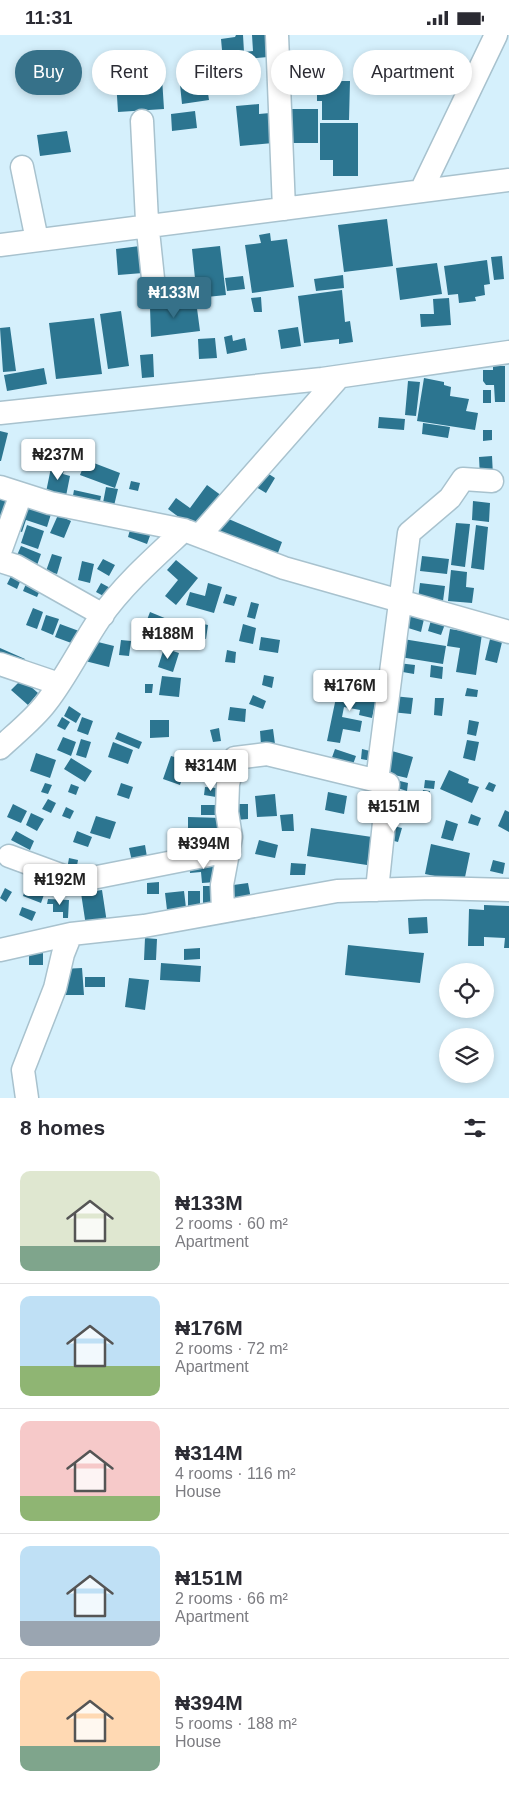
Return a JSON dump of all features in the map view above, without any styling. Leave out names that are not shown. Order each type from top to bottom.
[{"type":"street","points":[[277,35],[284,209]]},
{"type":"street","points":[[421,191],[496,35]]},
{"type":"street","points":[[142,121],[147,226],[154,288]]},
{"type":"street","points":[[22,167],[37,241]]},
{"type":"street","points":[[0,245],[509,179]]},
{"type":"street","points":[[0,413],[339,377],[509,352]]},
{"type":"street","points":[[0,748],[45,704],[103,615],[146,565],[192,533],[339,377]]},
{"type":"street","points":[[378,781],[409,533],[450,498],[463,479],[492,481]]},
{"type":"street","points":[[0,487],[50,503],[192,533],[284,568],[509,632]]},
{"type":"street","points":[[0,552],[21,493]]},
{"type":"street","points":[[0,561],[16,566],[103,615]]},
{"type":"street","points":[[0,664],[59,684]]},
{"type":"street","points":[[223,911],[222,885],[230,837],[227,812],[228,784],[235,757],[267,755],[388,784],[377,890]]},
{"type":"street","points":[[9,856],[77,881],[229,851]]},
{"type":"street","points":[[0,950],[71,934],[144,926],[337,891],[509,890]]},
{"type":"street","points":[[27,1098],[23,1070],[55,988],[63,954],[71,934]]},
{"type":"building","points":[[236,35],[243,35],[244,50],[222,50],[221,39],[235,37]]},
{"type":"building","points":[[252,35],[266,35],[268,57],[261,58],[261,50],[253,50]]},
{"type":"building","points":[[343,81],[350,81],[349,120],[322,120],[322,101],[317,101],[317,95],[343,95]]},
{"type":"building","points":[[117,95],[163,95],[164,109],[118,112]]},
{"type":"building","points":[[181,95],[208,95],[209,100],[182,104]]},
{"type":"building","points":[[259,104],[259,114],[270,113],[273,143],[240,146],[236,106]]},
{"type":"building","points":[[287,109],[318,109],[318,143],[287,143]]},
{"type":"building","points":[[195,111],[197,128],[172,131],[171,114]]},
{"type":"building","points":[[320,123],[358,123],[358,176],[333,176],[333,160],[320,160]]},
{"type":"building","points":[[67,131],[71,152],[40,156],[37,135]]},
{"type":"building","points":[[387,219],[393,266],[344,272],[338,225]]},
{"type":"building","points":[[270,233],[271,241],[287,239],[294,287],[252,293],[245,245],[261,243],[259,235]]},
{"type":"building","points":[[140,246],[143,273],[118,275],[116,249]]},
{"type":"building","points":[[220,246],[226,295],[197,298],[192,249]]},
{"type":"building","points":[[502,256],[504,279],[494,280],[491,257]]},
{"type":"building","points":[[487,260],[490,284],[484,285],[485,295],[475,297],[476,301],[459,303],[458,294],[448,295],[444,266]]},
{"type":"building","points":[[437,263],[442,294],[400,300],[396,268]]},
{"type":"building","points":[[343,275],[344,288],[316,291],[314,279]]},
{"type":"building","points":[[243,276],[245,289],[227,291],[225,278]]},
{"type":"building","points":[[342,290],[345,322],[350,321],[353,342],[339,344],[339,339],[304,343],[298,296]]},
{"type":"building","points":[[261,297],[262,312],[254,312],[251,298]]},
{"type":"building","points":[[449,298],[451,325],[421,327],[420,314],[434,314],[433,299]]},
{"type":"building","points":[[196,301],[200,331],[151,337],[150,307]]},
{"type":"building","points":[[121,311],[129,366],[108,369],[100,314]]},
{"type":"building","points":[[94,318],[102,374],[56,379],[49,323]]},
{"type":"building","points":[[10,327],[16,371],[3,372],[0,328]]},
{"type":"building","points":[[298,327],[301,346],[281,349],[278,330]]},
{"type":"building","points":[[232,335],[233,341],[245,338],[247,350],[227,354],[224,337]]},
{"type":"building","points":[[215,338],[217,358],[199,359],[198,339]]},
{"type":"building","points":[[153,354],[154,377],[142,378],[140,355]]},
{"type":"building","points":[[493,366],[505,366],[505,402],[495,402],[494,385],[486,385],[483,381],[483,370],[493,370]]},
{"type":"building","points":[[44,368],[47,384],[7,391],[4,375]]},
{"type":"building","points":[[424,378],[444,382],[444,385],[451,387],[450,396],[469,399],[466,411],[478,413],[475,430],[417,421]]},
{"type":"building","points":[[408,381],[420,382],[416,416],[405,415]]},
{"type":"building","points":[[483,390],[491,390],[491,403],[483,403]]},
{"type":"building","points":[[379,417],[405,419],[404,430],[378,428]]},
{"type":"building","points":[[423,423],[450,427],[448,438],[422,434]]},
{"type":"building","points":[[483,430],[492,430],[492,440],[483,441]]},
{"type":"building","points":[[0,431],[8,433],[1,461],[0,461]]},
{"type":"building","points":[[492,456],[493,476],[480,477],[479,457]]},
{"type":"building","points":[[86,460],[120,473],[115,488],[80,475]]},
{"type":"building","points":[[52,463],[65,466],[63,474],[70,476],[66,496],[46,492]]},
{"type":"building","points":[[261,469],[275,478],[266,493],[251,484]]},
{"type":"building","points":[[131,481],[140,483],[138,491],[129,489]]},
{"type":"building","points":[[207,485],[222,496],[196,530],[168,509],[176,498],[190,508]]},
{"type":"building","points":[[106,487],[118,489],[113,510],[102,508]]},
{"type":"building","points":[[74,490],[101,496],[99,507],[72,501]]},
{"type":"building","points":[[0,496],[13,502],[0,532]]},
{"type":"building","points":[[473,501],[490,503],[489,522],[472,520]]},
{"type":"building","points":[[21,504],[51,514],[47,527],[26,520],[22,532],[13,529]]},
{"type":"building","points":[[58,515],[71,521],[64,538],[50,533]]},
{"type":"building","points":[[224,517],[282,542],[276,558],[217,534]]},
{"type":"building","points":[[456,523],[470,524],[465,567],[451,565]]},
{"type":"building","points":[[27,525],[44,531],[38,549],[21,543]]},
{"type":"building","points":[[476,525],[488,527],[484,570],[471,568]]},
{"type":"building","points":[[131,526],[151,533],[147,544],[128,537]]},
{"type":"building","points":[[21,546],[41,554],[36,568],[15,560]]},
{"type":"building","points":[[52,554],[62,557],[57,574],[46,571]]},
{"type":"building","points":[[422,556],[449,559],[447,574],[420,571]]},
{"type":"building","points":[[103,559],[115,565],[109,576],[97,569]]},
{"type":"building","points":[[176,560],[198,578],[176,605],[165,596],[178,580],[167,570]]},
{"type":"building","points":[[82,561],[94,564],[90,583],[78,580]]},
{"type":"building","points":[[451,570],[467,572],[466,587],[474,588],[472,603],[448,601]]},
{"type":"building","points":[[13,572],[22,577],[17,589],[7,584]]},
{"type":"building","points":[[28,579],[42,586],[37,597],[23,591]]},
{"type":"building","points":[[101,583],[114,590],[109,599],[96,592]]},
{"type":"building","points":[[208,583],[222,587],[214,613],[186,605],[190,592],[205,596]]},
{"type":"building","points":[[420,583],[445,586],[443,601],[418,599]]},
{"type":"building","points":[[226,594],[237,597],[234,606],[223,603]]},
{"type":"building","points":[[251,602],[259,604],[255,619],[247,617]]},
{"type":"building","points":[[33,608],[43,612],[37,629],[26,625]]},
{"type":"building","points":[[150,612],[167,619],[160,640],[142,633]]},
{"type":"building","points":[[46,615],[59,619],[53,635],[41,630]]},
{"type":"building","points":[[409,615],[424,619],[421,632],[405,627]]},
{"type":"building","points":[[431,620],[445,624],[441,635],[428,631]]},
{"type":"building","points":[[194,622],[208,625],[206,639],[191,637]]},
{"type":"building","points":[[60,624],[79,631],[74,644],[55,637]]},
{"type":"building","points":[[243,624],[256,628],[253,644],[239,641]]},
{"type":"building","points":[[450,629],[482,634],[476,675],[456,672],[460,648],[447,646]]},
{"type":"building","points":[[491,635],[503,638],[497,663],[485,660]]},
{"type":"building","points":[[261,637],[280,640],[278,653],[259,650]]},
{"type":"building","points":[[397,638],[446,646],[443,664],[394,656]]},
{"type":"building","points":[[90,640],[114,646],[109,667],[85,661]]},
{"type":"building","points":[[121,640],[131,641],[129,656],[119,655]]},
{"type":"building","points":[[0,648],[25,659],[21,668],[0,660]]},
{"type":"building","points":[[164,648],[179,653],[173,672],[158,667]]},
{"type":"building","points":[[227,650],[236,652],[235,663],[225,662]]},
{"type":"building","points":[[398,663],[415,665],[414,674],[397,671]]},
{"type":"building","points":[[431,665],[443,667],[442,679],[430,677]]},
{"type":"building","points":[[264,675],[274,677],[272,688],[262,685]]},
{"type":"building","points":[[162,676],[181,678],[179,697],[159,695]]},
{"type":"building","points":[[22,679],[38,693],[28,705],[11,690]]},
{"type":"building","points":[[145,684],[153,684],[152,693],[145,693]]},
{"type":"building","points":[[338,688],[377,695],[372,718],[359,715],[360,710],[344,707],[342,717],[362,721],[360,732],[343,729],[340,743],[327,741]]},
{"type":"building","points":[[467,688],[478,690],[477,697],[465,696]]},
{"type":"building","points":[[253,695],[266,701],[263,709],[249,704]]},
{"type":"building","points":[[393,696],[413,698],[411,714],[391,712]]},
{"type":"building","points":[[435,698],[444,698],[442,716],[434,715]]},
{"type":"building","points":[[69,706],[81,714],[76,723],[64,716]]},
{"type":"building","points":[[230,707],[246,709],[245,722],[228,720]]},
{"type":"building","points":[[62,717],[70,722],[65,730],[57,726]]},
{"type":"building","points":[[82,717],[93,721],[88,735],[77,731]]},
{"type":"building","points":[[150,720],[169,720],[169,737],[150,738]]},
{"type":"building","points":[[469,720],[479,722],[476,736],[467,734]]},
{"type":"building","points":[[219,728],[221,741],[213,742],[210,730]]},
{"type":"building","points":[[273,729],[275,744],[261,745],[260,731]]},
{"type":"building","points":[[118,732],[142,742],[139,749],[115,739]]},
{"type":"building","points":[[63,737],[76,742],[71,756],[57,750]]},
{"type":"building","points":[[81,739],[91,742],[86,758],[76,755]]},
{"type":"building","points":[[467,740],[479,742],[475,761],[463,758]]},
{"type":"building","points":[[113,742],[133,750],[128,764],[108,757]]},
{"type":"building","points":[[335,749],[356,756],[351,770],[330,763]]},
{"type":"building","points":[[362,749],[374,752],[372,761],[361,759]]},
{"type":"building","points":[[392,751],[413,757],[407,778],[386,773]]},
{"type":"building","points":[[36,753],[56,760],[50,778],[30,771]]},
{"type":"building","points":[[171,756],[188,761],[180,785],[163,779]]},
{"type":"building","points":[[71,758],[92,771],[85,782],[64,769]]},
{"type":"building","points":[[449,770],[469,779],[468,783],[479,787],[472,803],[440,789]]},
{"type":"building","points":[[396,780],[408,783],[407,791],[394,787]]},
{"type":"building","points":[[425,780],[435,781],[434,789],[424,788]]},
{"type":"building","points":[[489,782],[496,785],[493,792],[485,789]]},
{"type":"building","points":[[45,783],[52,785],[48,794],[41,792]]},
{"type":"building","points":[[121,783],[133,787],[129,799],[117,795]]},
{"type":"building","points":[[71,784],[79,787],[76,795],[68,792]]},
{"type":"building","points":[[205,787],[217,788],[216,797],[204,795]]},
{"type":"building","points":[[423,790],[430,791],[428,802],[421,800]]},
{"type":"building","points":[[328,792],[347,796],[344,814],[325,810]]},
{"type":"building","points":[[275,794],[277,816],[257,817],[255,796]]},
{"type":"building","points":[[48,799],[56,803],[51,813],[42,809]]},
{"type":"building","points":[[13,804],[27,811],[21,823],[7,817]]},
{"type":"building","points":[[235,804],[248,804],[248,819],[235,820]]},
{"type":"building","points":[[201,805],[219,805],[219,815],[201,815]]},
{"type":"building","points":[[363,805],[374,807],[372,819],[361,816]]},
{"type":"building","points":[[66,807],[74,811],[70,819],[62,816]]},
{"type":"building","points":[[505,810],[509,812],[509,832],[498,826]]},
{"type":"building","points":[[31,813],[44,819],[37,831],[26,825]]},
{"type":"building","points":[[293,814],[294,831],[282,831],[280,815]]},
{"type":"building","points":[[471,814],[481,818],[478,826],[468,823]]},
{"type":"building","points":[[96,816],[116,822],[110,839],[90,833]]},
{"type":"building","points":[[188,817],[222,818],[221,839],[206,838],[207,829],[188,828]]},
{"type":"building","points":[[446,820],[458,824],[453,841],[441,838]]},
{"type":"building","points":[[389,825],[402,828],[398,842],[386,839]]},
{"type":"building","points":[[311,828],[372,837],[367,865],[307,856]]},
{"type":"building","points":[[16,831],[34,841],[30,850],[11,840]]},
{"type":"building","points":[[77,831],[92,837],[88,847],[73,842]]},
{"type":"building","points":[[259,840],[278,845],[275,858],[255,854]]},
{"type":"building","points":[[187,841],[200,841],[200,849],[188,850]]},
{"type":"building","points":[[431,844],[470,853],[464,882],[425,874]]},
{"type":"building","points":[[145,845],[148,863],[133,866],[129,848]]},
{"type":"building","points":[[69,858],[78,860],[75,877],[66,875]]},
{"type":"building","points":[[214,859],[216,882],[202,883],[201,872],[190,873],[189,861]]},
{"type":"building","points":[[493,860],[505,863],[503,874],[490,871]]},
{"type":"building","points":[[291,863],[306,864],[305,875],[290,875]]},
{"type":"building","points":[[29,879],[47,886],[41,903],[23,896]]},
{"type":"building","points":[[159,882],[159,894],[147,894],[147,883]]},
{"type":"building","points":[[248,883],[251,899],[228,902],[226,886]]},
{"type":"building","points":[[203,886],[215,886],[216,903],[203,903]]},
{"type":"building","points":[[5,888],[12,892],[6,902],[0,898]]},
{"type":"building","points":[[102,890],[107,923],[86,926],[81,893]]},
{"type":"building","points":[[184,891],[186,908],[167,910],[165,893]]},
{"type":"building","points":[[188,891],[200,891],[200,906],[188,906]]},
{"type":"building","points":[[48,899],[69,900],[68,918],[63,918],[63,912],[53,912],[53,904],[47,904]]},
{"type":"building","points":[[484,905],[509,906],[509,948],[504,948],[505,938],[484,937],[484,946],[468,946],[469,909],[484,910]]},
{"type":"building","points":[[22,907],[36,912],[32,921],[19,915]]},
{"type":"building","points":[[427,917],[428,933],[409,934],[408,918]]},
{"type":"building","points":[[145,938],[157,939],[156,960],[144,960]]},
{"type":"building","points":[[348,945],[424,953],[420,983],[345,975]]},
{"type":"building","points":[[200,948],[200,959],[184,960],[184,949]]},
{"type":"building","points":[[29,950],[43,950],[43,965],[29,965]]},
{"type":"building","points":[[161,963],[201,966],[200,982],[160,980]]},
{"type":"building","points":[[82,968],[84,995],[64,995],[62,969]]},
{"type":"building","points":[[85,977],[105,977],[105,987],[85,987]]},
{"type":"building","points":[[129,978],[149,980],[145,1010],[125,1007]]}]
